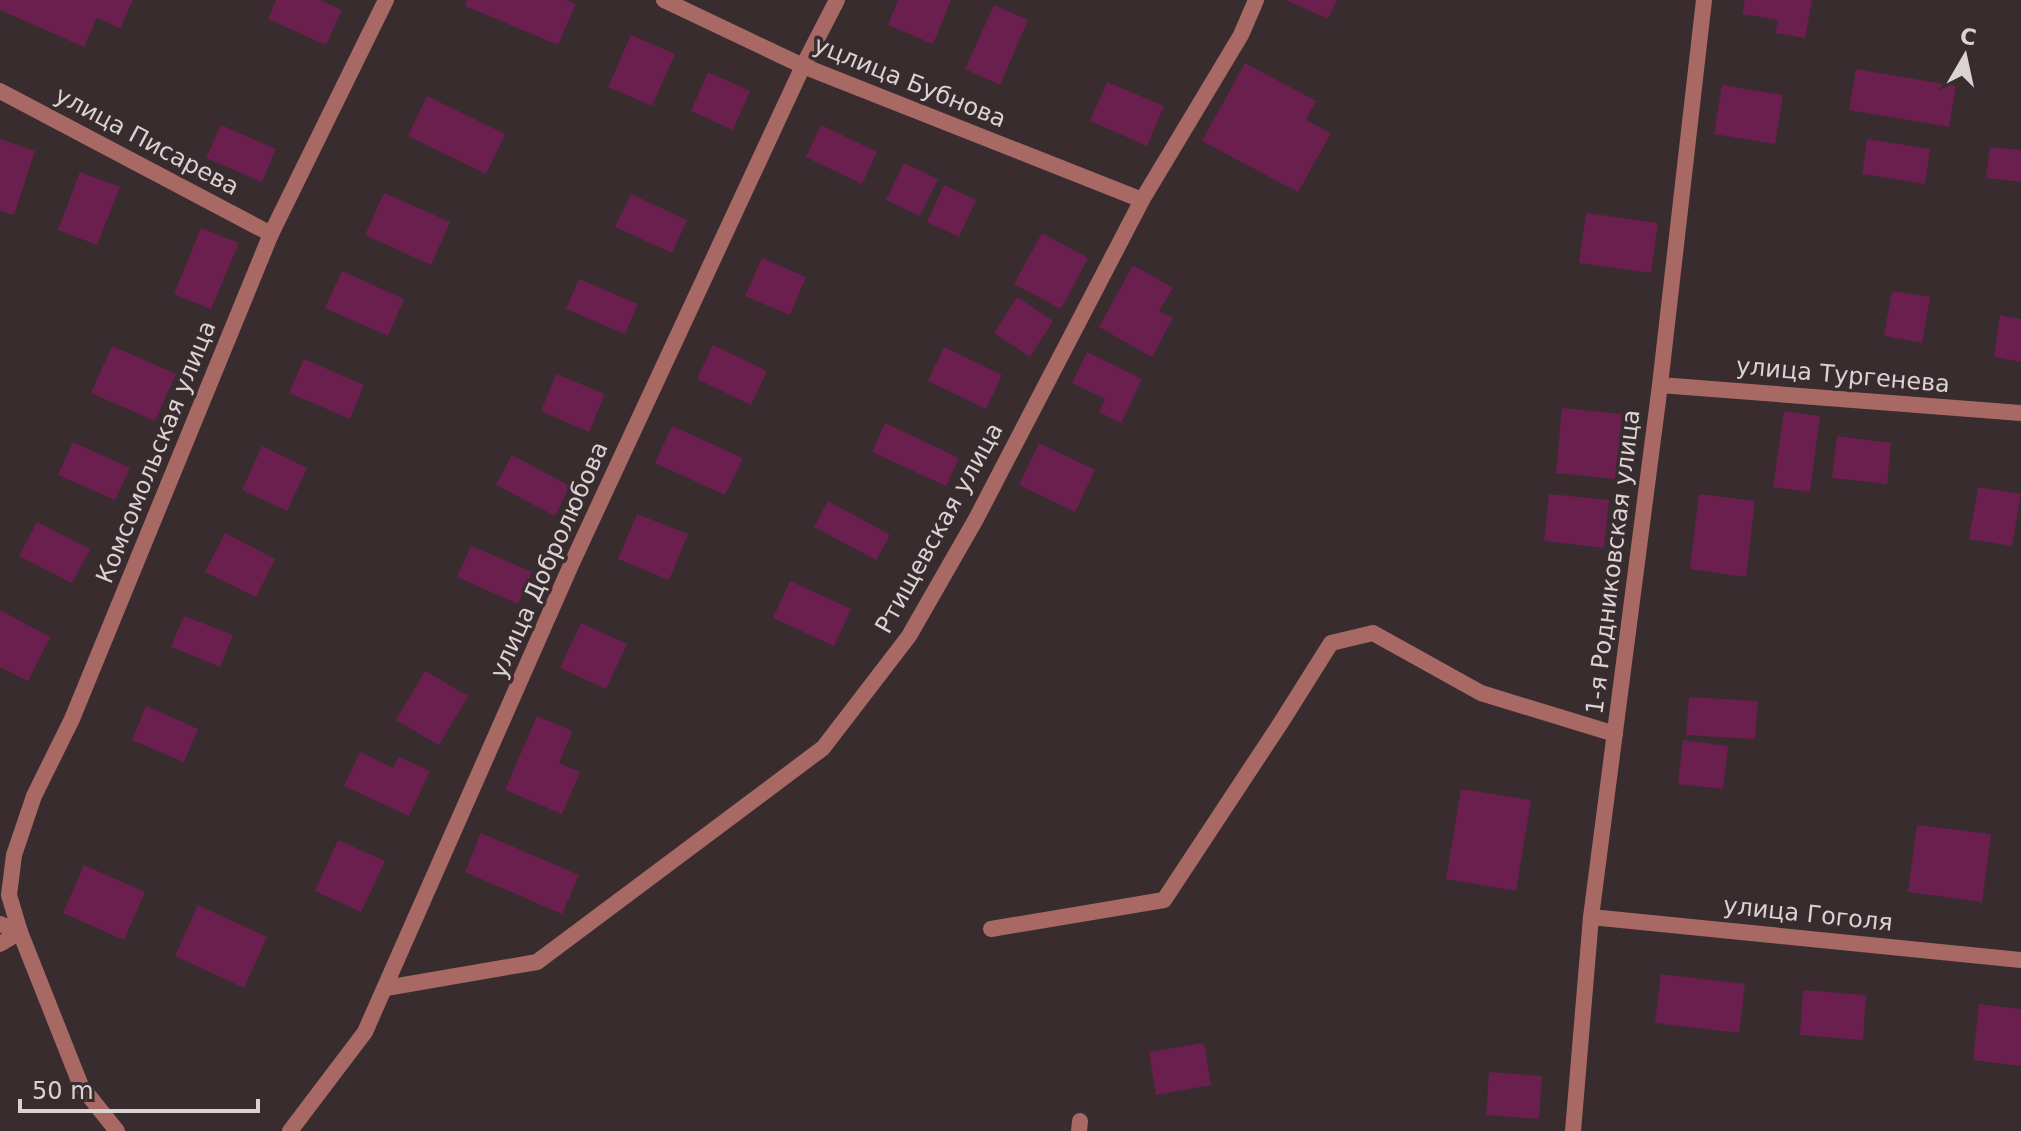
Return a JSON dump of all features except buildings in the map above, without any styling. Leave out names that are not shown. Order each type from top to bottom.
[{"type":"street","name":"Комсомольская улица","points":[[117,1131],[81,1086],[20,932],[9,895],[14,855],[34,796],[72,719],[271,234],[386,0]]},
{"type":"street","name":"уцлица Бубнова","points":[[664,0],[803,66],[1142,200]]},
{"type":"street","name":"улица Добролюбова","points":[[290,1131],[365,1032],[571,565],[803,66],[837,0]]},
{"type":"street","name":"Ртищевская улица","points":[[386,988],[537,962],[823,748],[909,636],[976,519],[1142,200],[1241,35],[1256,0]]},
{"type":"street","name":"1-я Родниковская улица","points":[[1573,1131],[1591,917],[1660,385],[1704,0]]},
{"type":"street","name":"улица Писарева","points":[[0,91],[271,234]]},
{"type":"street","name":"улица Тургенева","points":[[1660,385],[2021,413]]},
{"type":"street","points":[[991,929],[1164,900],[1331,643],[1373,633],[1481,693],[1615,734]]},
{"type":"street","name":"улица Гоголя","points":[[1591,917],[2021,960]]},
{"type":"street","points":[[0,924],[20,932]]},
{"type":"street","points":[[0,944],[20,932]]}]
